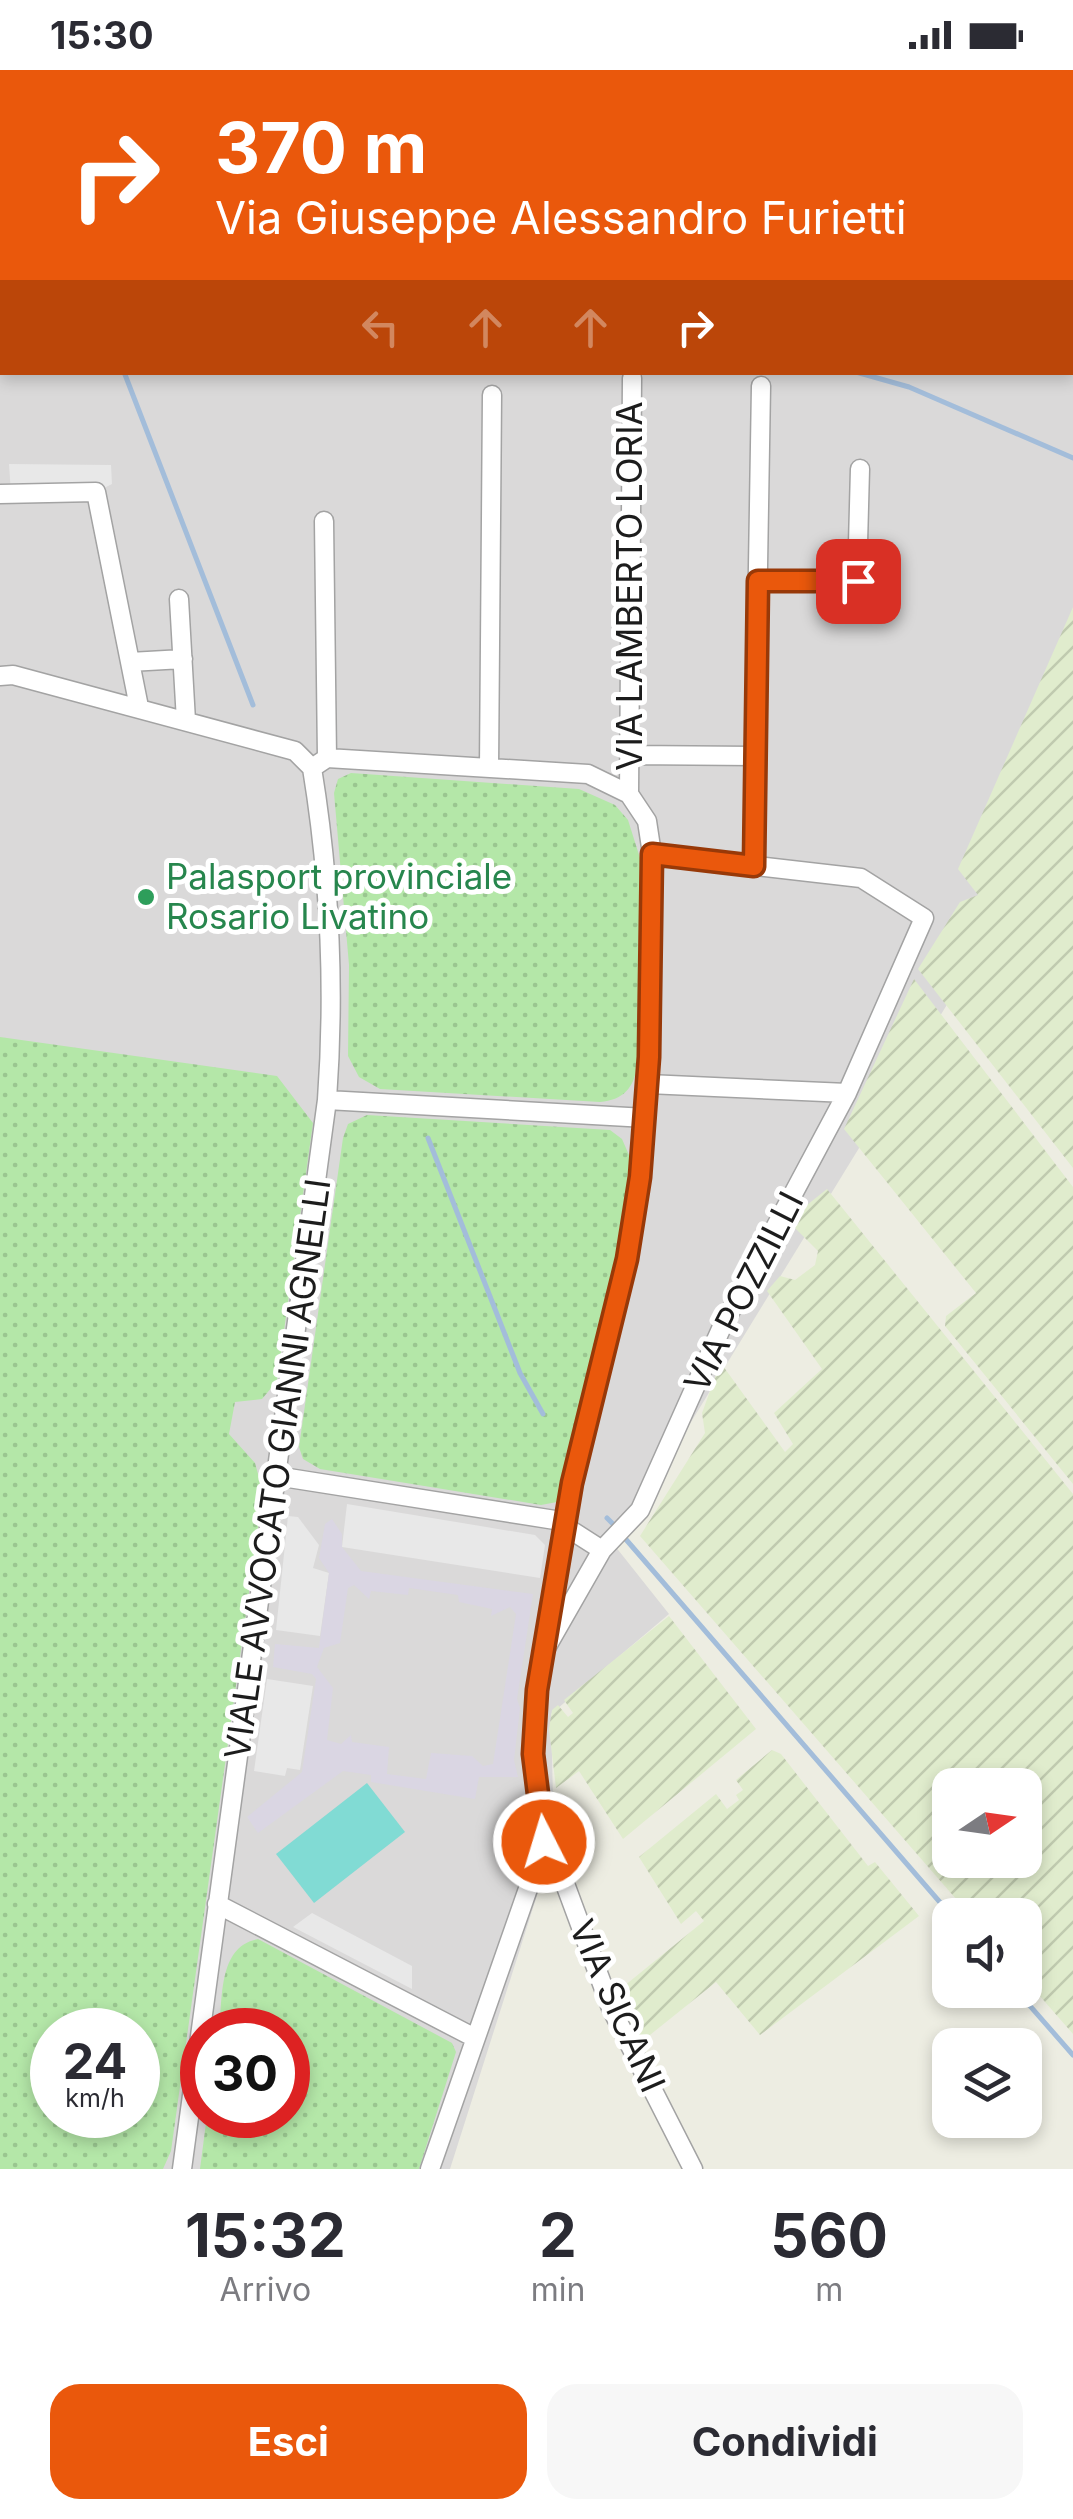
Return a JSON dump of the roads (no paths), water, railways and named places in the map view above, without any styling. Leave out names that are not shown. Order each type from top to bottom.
[{"type":"street","name":"VIA LAMBERTO LORIA","points":[[629,794],[632,378]]},
{"type":"street","points":[[652,854],[754,866],[761,386]]},
{"type":"street","points":[[489,768],[492,396]]},
{"type":"street","points":[[758,581],[858,581],[860,469]]},
{"type":"street","points":[[0,494],[96,492],[139,707]]},
{"type":"street","name":"VIALE AVVOCATO GIANNI AGNELLI","points":[[203,2008],[327,1100],[332,1036],[330,919],[319,763],[324,522]]},
{"type":"street","points":[[180,598],[186,721]]},
{"type":"street","points":[[130,662],[183,659]]},
{"type":"street","points":[[0,676],[13,675],[139,707],[296,751],[319,763],[588,774],[629,794],[646,821],[652,854],[646,1118],[627,1259],[582,1435],[543,1652],[533,1754],[544,1842],[430,2169]]},
{"type":"street","points":[[629,755],[755,756]]},
{"type":"street","name":"VIA POZZILLI","points":[[543,1652],[602,1550],[640,1510],[721,1329],[846,1093],[924,918],[861,878],[754,866]]},
{"type":"street","points":[[648,1084],[846,1093]]},
{"type":"street","points":[[327,1100],[646,1118]]},
{"type":"street","points":[[276,1476],[564,1525],[602,1550]]},
{"type":"street","name":"VIA SICANI","points":[[544,1842],[558,1865],[611,2008],[693,2169]]},
{"type":"street","points":[[217,1904],[474,2038]]},
{"type":"street","points":[[170,2169],[183,2138]]},
{"type":"street","name":"VIALE AVVOCATO GIANNI AGNELLI","points":[[182,2169],[185,2138]]},
{"type":"waterway","points":[[125,375],[253,705]]},
{"type":"waterway","points":[[867,375],[909,387],[1073,458]]},
{"type":"waterway","points":[[428,1138],[520,1373],[543,1414]]},
{"type":"waterway","points":[[607,1518],[616,1527]]},
{"type":"waterway","points":[[623,1536],[936,1898]]},
{"type":"waterway","points":[[1032,2008],[1073,2055]]},
{"type":"place","name":"Palasport provinciale Rosario Livatino","points":[[146,897]]}]
